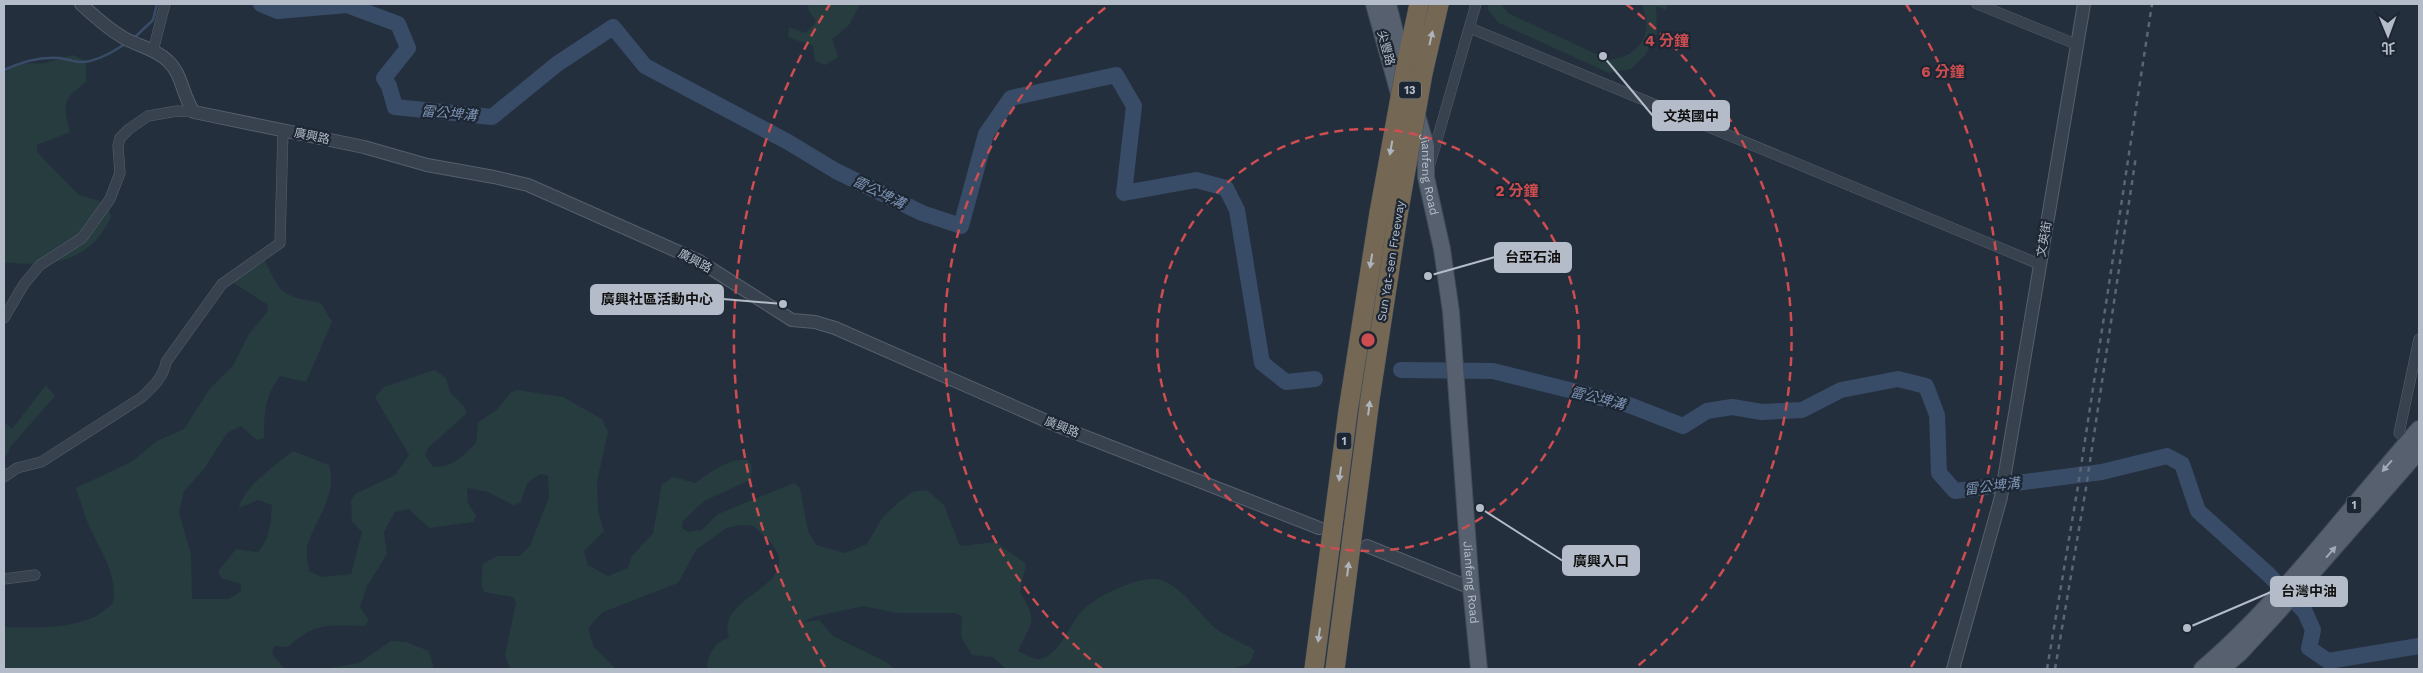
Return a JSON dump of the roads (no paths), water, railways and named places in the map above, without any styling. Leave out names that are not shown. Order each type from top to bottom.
[{"type":"highway","name":"Sun Yat-sen Freeway","points":[[1335,669],[1370,399],[1398,215],[1419,4]]},
{"type":"highway","name":"Sun Yat-sen Freeway","points":[[1314,669],[1348,411],[1379,213],[1414,69],[1439,4]]},
{"type":"main road","name":"尖豐路","points":[[1374,4],[1415,157],[1426,177]]},
{"type":"main road","name":"Jianfeng Road","points":[[1388,4],[1426,146],[1426,177],[1442,249],[1452,312],[1471,588],[1479,669]]},
{"type":"main road","name":"1","points":[[2214,667],[2255,627],[2415,449],[2419,429]]},
{"type":"street","points":[[81,4],[102,23],[124,38],[153,51],[167,60],[177,71],[186,103],[194,112]]},
{"type":"street","points":[[153,51],[165,4]]},
{"type":"street","points":[[1426,177],[1476,4]]},
{"type":"street","points":[[1977,4],[2078,45]]},
{"type":"street","name":"文英街","points":[[1953,669],[2001,498],[2084,4]]},
{"type":"street","points":[[1470,28],[2039,264]]},
{"type":"street","points":[[4,318],[24,284],[40,265],[82,238],[110,199],[120,174],[118,146],[120,138],[128,129],[148,116],[177,111],[194,112]]},
{"type":"street","name":"廣興路","points":[[194,112],[364,147],[427,165],[528,185],[699,261],[792,320],[815,322],[835,328],[1055,424],[1319,528]]},
{"type":"street","points":[[4,477],[17,468],[41,462],[153,388],[165,370],[166,362],[222,284],[280,242],[283,130]]},
{"type":"street","points":[[2415,449],[2399,433],[2419,339]]},
{"type":"street","points":[[1367,546],[1471,588]]},
{"type":"street","points":[[4,578],[35,574]]},
{"type":"waterway","points":[[134,38],[153,20],[157,4]]},
{"type":"waterway","name":"雷公埤溝","points":[[261,4],[278,11],[347,5],[398,24],[408,48],[384,78],[389,86],[395,107],[492,117],[557,64],[613,27],[645,66],[788,142],[836,171],[922,213],[961,226],[986,134],[1011,98],[1116,75],[1134,106],[1124,193],[1196,180],[1226,188],[1237,210],[1262,363],[1286,382],[1315,379]]},
{"type":"waterway","points":[[4,70],[24,62],[45,58],[86,62],[113,52],[125,44]]},
{"type":"waterway","name":"雷公埤溝","points":[[1401,370],[1493,371],[1629,405],[1683,426],[1707,411],[1732,407],[1762,412],[1802,410],[1841,390],[1898,379],[1926,386],[1937,415],[1939,473],[1955,491],[2102,472],[2167,456],[2182,464],[2198,511],[2268,574],[2305,612],[2313,630],[2309,648],[2328,661],[2419,646]]},
{"type":"railway","points":[[2047,669],[2078,486],[2152,4]]},
{"type":"railway","points":[[2055,669],[2086,488],[2136,156]]},
{"type":"place","name":"文英國中","points":[[1603,56]]},
{"type":"place","name":"台亞石油","points":[[1428,276]]},
{"type":"place","name":"廣興社區活動中心","points":[[783,304]]},
{"type":"place","name":"廣興入口","points":[[1480,508]]},
{"type":"place","name":"台灣中油","points":[[2187,628]]}]
